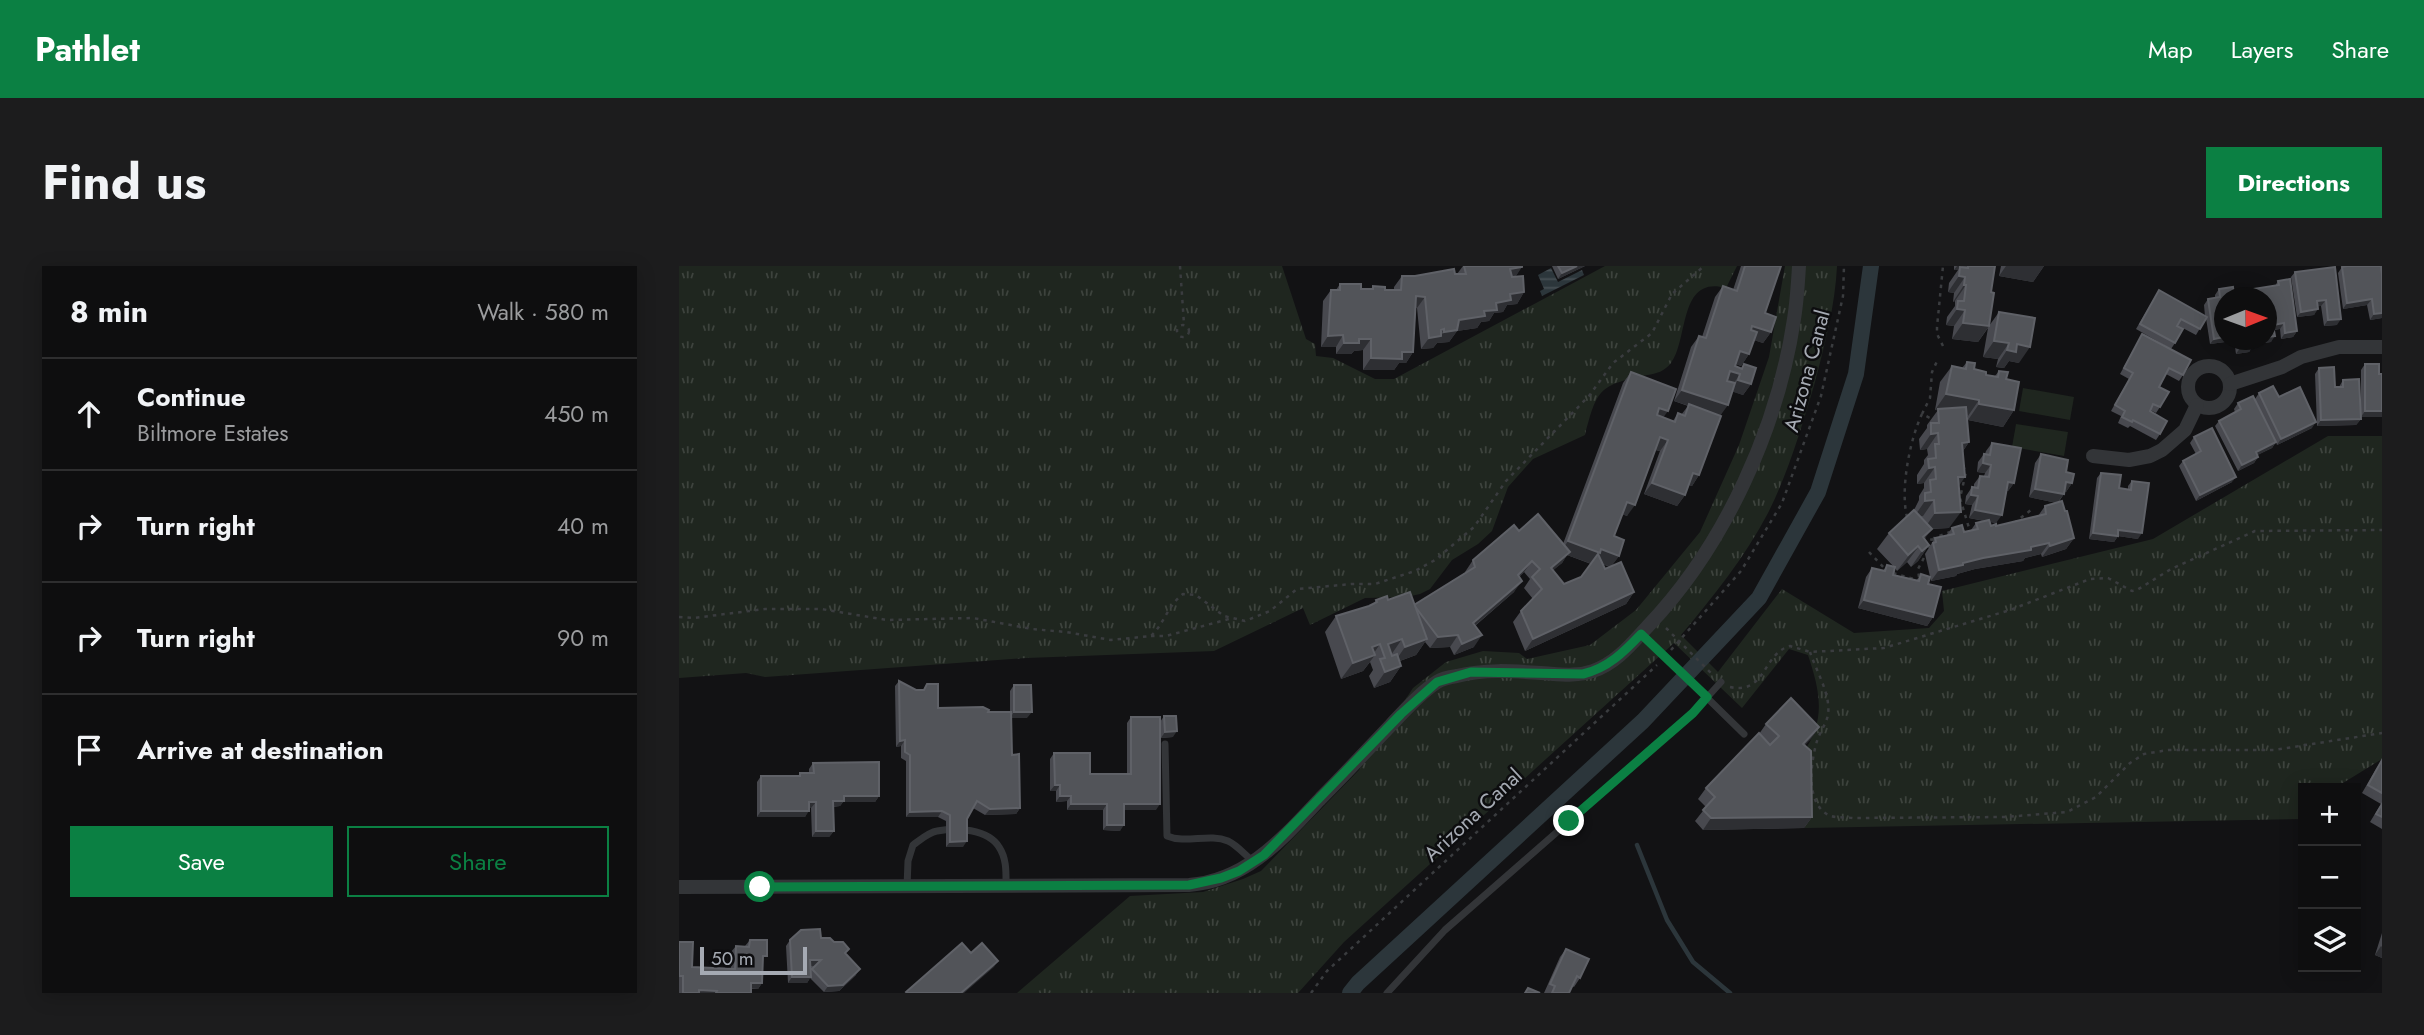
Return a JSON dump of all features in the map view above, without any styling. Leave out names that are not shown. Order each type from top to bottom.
[{"type":"street","points":[[679,887],[1195,885],[1221,878],[1255,862],[1281,841],[1401,714],[1437,682],[1471,672],[1583,674],[1615,659],[1641,634],[1699,560],[1742,487],[1777,394],[1794,317],[1799,266]]},
{"type":"street","points":[[2230,384],[2326,350],[2382,346]]},
{"type":"street","points":[[2203,366],[2218,367],[2228,377],[2230,391],[2223,403],[2211,408],[2197,405],[2189,394],[2188,380],[2203,366]]},
{"type":"street","points":[[2093,456],[2129,460],[2150,456],[2162,450],[2185,430],[2197,405]]},
{"type":"lane","points":[[1641,634],[1744,734]]},
{"type":"lane","points":[[1387,993],[1445,930],[1693,713],[1704,694],[1718,679]]},
{"type":"lane","points":[[1165,744],[1167,836],[1175,839],[1229,841],[1255,862]]},
{"type":"lane","points":[[907,887],[908,861],[913,845],[935,831],[970,830],[992,839],[999,847],[1005,863],[1006,886]]},
{"type":"path","points":[[1180,266],[1184,324]]},
{"type":"path","points":[[1151,636],[1175,600],[1183,594],[1196,595],[1224,616],[1245,621],[1264,613],[1297,589],[1375,584],[1415,571],[1435,560],[1481,519],[1506,481],[1589,396],[1613,363],[1652,333],[1672,294],[1704,266]]},
{"type":"path","name":"Arizona Canal","points":[[1670,652],[1741,571],[1782,503],[1821,396],[1843,296],[1844,266]]},
{"type":"path","points":[[1943,266],[1937,334],[1943,346]]},
{"type":"path","points":[[1908,521],[1905,512],[1906,473],[1916,426],[1930,398],[1932,372],[1938,359]]},
{"type":"path","points":[[1922,414],[1936,421]]},
{"type":"path","points":[[1958,456],[1966,472],[1960,498],[1969,528]]},
{"type":"path","points":[[2010,527],[2031,510]]},
{"type":"path","points":[[1678,642],[1729,687],[1745,688],[1758,679],[1784,647],[1797,647],[1810,652],[1884,648],[2010,610],[2090,579],[2108,578],[2133,591],[2171,569],[2255,531],[2382,530]]},
{"type":"path","points":[[1869,552],[1885,570],[1920,581],[1918,569],[1933,540],[1956,531]]},
{"type":"path","points":[[1922,537],[1933,540]]},
{"type":"path","points":[[679,617],[694,618],[765,609],[821,609],[887,620],[964,617],[1111,640],[1166,636],[1230,618]]},
{"type":"path","points":[[1810,652],[1827,701],[1828,716],[1817,740],[1813,759],[1813,794],[1821,808],[1831,816],[2005,817],[2067,812],[2096,797],[2130,763],[2144,754],[2168,750],[2274,750],[2382,733]]},
{"type":"path","name":"Arizona Canal","points":[[1311,993],[1327,971],[1660,662]]},
{"type":"green space","points":[[679,266],[1282,266],[1306,339],[1315,344],[1316,356],[1333,358],[1375,379],[1394,379],[1605,266],[1737,266],[1726,288],[1711,287],[1700,291],[1692,300],[1677,352],[1669,366],[1657,373],[1619,382],[1602,392],[1593,408],[1585,435],[1533,459],[1508,487],[1492,531],[1478,544],[1452,560],[1430,589],[1420,594],[1365,598],[1310,625],[1303,608],[1214,651],[1026,658],[765,677],[746,673],[679,678]]},
{"type":"green space","points":[[1785,266],[1837,266],[1832,310],[1819,367],[1789,465],[1776,497],[1739,561],[1681,635],[1718,672],[1782,589],[1854,633],[1929,628],[1944,611],[1942,591],[2153,539],[2328,436],[2382,436],[2382,759],[2343,783],[2298,783],[2298,819],[1805,828],[1805,763],[1802,754],[1815,730],[1819,706],[1816,681],[1808,655],[1789,649],[1742,708],[1674,643],[1344,942],[1298,993],[1017,993],[1130,896],[1203,892],[1261,871],[1359,770],[1413,688],[1446,662],[1483,651],[1519,653],[1527,659],[1590,645],[1636,610],[1700,532],[1739,445],[1769,357]]},
{"type":"green space","points":[[2023,388],[2074,397],[2070,420],[2019,411]]},
{"type":"green space","points":[[2016,424],[2068,432],[2064,456],[2012,447]]},
{"type":"shaded area","points":[[1551,268],[1558,282],[1582,270],[1584,275],[1542,296],[1540,291],[1544,289],[1538,275]]},
{"type":"building","points":[[1464,266],[1522,266],[1510,269],[1512,277],[1523,276],[1524,292],[1510,294],[1511,300],[1496,303],[1497,310],[1484,311],[1485,316],[1459,320],[1457,330],[1444,332],[1444,329],[1441,330],[1441,336],[1429,338],[1425,297],[1416,296],[1413,352],[1402,352],[1402,359],[1371,358],[1371,339],[1359,339],[1359,343],[1344,343],[1343,335],[1328,336],[1331,290],[1340,290],[1340,284],[1361,284],[1361,289],[1373,289],[1373,286],[1385,287],[1385,290],[1401,290],[1402,276],[1454,269],[1455,274],[1466,274]]},
{"type":"building","points":[[1558,266],[1577,266],[1562,273]]},
{"type":"building","points":[[1745,266],[1781,266],[1765,313],[1776,317],[1771,332],[1752,326],[1751,330],[1757,332],[1749,354],[1740,351],[1735,366],[1742,369],[1744,364],[1756,368],[1751,384],[1738,380],[1740,374],[1730,371],[1727,381],[1735,383],[1728,405],[1682,390],[1699,336],[1706,338],[1723,286],[1737,291]]},
{"type":"building","points":[[1995,266],[1989,326],[1963,323],[1965,310],[1957,309],[1958,301],[1964,301],[1966,285],[1965,277],[1959,276],[1960,267]]},
{"type":"building","points":[[2381,266],[2382,313],[2374,314],[2372,299],[2347,303],[2342,267]]},
{"type":"building","points":[[2335,267],[2341,319],[2328,320],[2326,300],[2317,301],[2318,309],[2301,312],[2295,272]]},
{"type":"building","points":[[2290,279],[2297,331],[2285,333],[2284,323],[2277,324],[2277,287],[2266,287],[2279,285],[2278,281]]},
{"type":"building","points":[[2159,290],[2207,317],[2200,329],[2181,319],[2177,326],[2183,329],[2175,343],[2140,324]]},
{"type":"building","points":[[2214,298],[2214,339],[2208,299]]},
{"type":"building","points":[[1999,312],[2035,318],[2030,347],[2017,344],[2016,352],[2007,350],[2009,343],[1994,341]]},
{"type":"building","points":[[2142,334],[2191,360],[2183,375],[2169,368],[2159,387],[2169,392],[2160,407],[2153,404],[2150,411],[2167,421],[2160,434],[2122,417],[2125,411],[2115,405],[2133,373],[2124,368]]},
{"type":"building","points":[[1967,362],[1975,363],[1974,369],[1986,372],[1986,375],[1998,377],[1999,371],[2008,372],[2006,379],[2019,382],[2014,410],[1979,404],[1979,400],[1946,394],[1952,366],[1966,369]]},
{"type":"building","points":[[2365,364],[2379,364],[2379,374],[2382,374],[2382,411],[2365,411]]},
{"type":"building","points":[[2334,367],[2335,387],[2343,387],[2343,380],[2359,379],[2361,419],[2321,420],[2319,368]]},
{"type":"building","points":[[1631,372],[1676,389],[1668,411],[1659,408],[1657,415],[1675,422],[1678,413],[1685,416],[1689,404],[1721,416],[1699,475],[1693,473],[1685,495],[1652,483],[1668,440],[1660,437],[1635,505],[1627,502],[1614,536],[1624,540],[1619,556],[1601,549],[1600,553],[1568,541]]},
{"type":"building","points":[[2273,386],[2279,397],[2300,387],[2316,422],[2281,439],[2259,393]]},
{"type":"building","points":[[2253,396],[2276,442],[2256,452],[2258,457],[2242,465],[2219,421],[2241,409],[2238,403]]},
{"type":"building","points":[[1966,407],[1969,442],[1962,443],[1965,477],[1958,477],[1961,512],[1935,513],[1934,500],[1925,501],[1925,493],[1931,492],[1930,480],[1936,479],[1935,467],[1929,468],[1928,459],[1936,458],[1935,444],[1939,444],[1938,433],[1931,434],[1931,423],[1939,423],[1938,409]]},
{"type":"building","points":[[2212,428],[2236,477],[2200,495],[2183,461],[2201,451],[2194,437]]},
{"type":"building","points":[[1992,443],[2021,448],[2014,483],[2008,482],[2002,515],[1975,510],[1978,496],[1971,495],[1972,487],[1978,488],[1980,476],[1989,477],[1991,465],[1983,463],[1984,454],[1990,455]]},
{"type":"building","points":[[2041,454],[2068,460],[2066,472],[2074,474],[2072,483],[2066,482],[2064,494],[2035,489]]},
{"type":"building","points":[[2101,473],[2121,475],[2119,488],[2131,490],[2132,481],[2149,483],[2142,533],[2118,530],[2118,536],[2093,533]]},
{"type":"building","points":[[2062,501],[2074,538],[2050,546],[2049,543],[2031,547],[2031,550],[1983,558],[1939,570],[1933,543],[1936,542],[1935,538],[1954,534],[1952,528],[1962,525],[1964,532],[1978,529],[1976,523],[1989,520],[1991,526],[1996,526],[2046,514],[2045,506]]},
{"type":"building","points":[[1914,510],[1932,529],[1923,537],[1929,545],[1922,551],[1918,546],[1908,555],[1889,533]]},
{"type":"building","points":[[1538,514],[1570,552],[1551,568],[1564,584],[1581,577],[1598,554],[1605,569],[1621,562],[1634,592],[1533,639],[1521,611],[1542,589],[1532,577],[1540,569],[1532,561],[1518,575],[1522,581],[1473,623],[1482,635],[1462,644],[1458,635],[1438,637],[1414,605],[1475,567],[1473,560],[1514,525],[1519,531]]},
{"type":"building","points":[[1887,565],[1895,567],[1893,575],[1919,581],[1921,574],[1930,577],[1928,584],[1941,587],[1933,617],[1864,600],[1872,568],[1885,571]]},
{"type":"building","points":[[1410,592],[1427,639],[1405,647],[1402,639],[1388,644],[1392,656],[1397,654],[1401,666],[1385,672],[1380,659],[1385,658],[1380,644],[1372,647],[1375,655],[1353,663],[1336,616],[1369,606],[1387,596],[1388,600]]},
{"type":"building","points":[[899,681],[916,690],[924,690],[927,684],[938,684],[938,708],[983,707],[989,710],[988,712],[1011,712],[1012,755],[1019,754],[1020,808],[990,809],[977,801],[967,819],[967,841],[950,842],[950,815],[942,811],[910,812],[910,755],[905,752],[905,740],[900,741]]},
{"type":"building","points":[[1014,685],[1031,685],[1032,712],[1014,712]]},
{"type":"building","points":[[1791,698],[1819,727],[1803,744],[1811,751],[1812,817],[1711,818],[1703,810],[1715,797],[1706,788],[1759,733],[1770,745],[1779,736],[1766,724]]},
{"type":"building","points":[[1164,716],[1176,716],[1177,731],[1165,732]]},
{"type":"building","points":[[1131,717],[1160,717],[1160,804],[1124,804],[1124,825],[1107,825],[1107,804],[1071,804],[1071,796],[1060,796],[1060,785],[1055,785],[1054,753],[1090,753],[1090,774],[1131,774]]},
{"type":"building","points":[[2382,760],[2382,793],[2368,785]]},
{"type":"building","points":[[879,762],[879,796],[844,796],[844,801],[833,801],[834,831],[816,831],[816,802],[809,802],[809,811],[761,811],[761,776],[800,776],[800,773],[814,773],[813,763]]},
{"type":"building","points":[[2382,804],[2382,817],[2376,814]]},
{"type":"building","points":[[820,929],[821,938],[843,942],[849,949],[845,953],[860,969],[843,985],[828,986],[812,969],[821,960],[810,960],[811,977],[792,977],[790,940],[801,930]]},
{"type":"building","points":[[750,940],[767,940],[767,956],[763,956],[762,983],[751,983],[751,993],[699,990],[699,993],[683,993],[683,976],[679,976],[679,942],[693,942],[692,967],[735,969],[736,946],[749,947]]},
{"type":"building","points":[[962,943],[971,953],[982,943],[998,961],[961,993],[906,992]]},
{"type":"building","points":[[1566,949],[1589,959],[1569,993],[1552,993],[1555,986],[1550,984]]},
{"type":"building","points":[[1528,988],[1540,993],[1525,993]]},
{"type":"waterway","points":[[1350,993],[1643,721],[1759,598],[1818,492],[1856,374],[1871,266]]},
{"type":"waterway","points":[[1637,845],[1667,920],[1693,962],[1730,993]]},
{"type":"route","points":[[760,887],[1195,885],[1221,878],[1255,862],[1281,841],[1401,714],[1442,679],[1471,672],[1583,674],[1615,659],[1641,634],[1707,697],[1693,713],[1569,821]]}]
